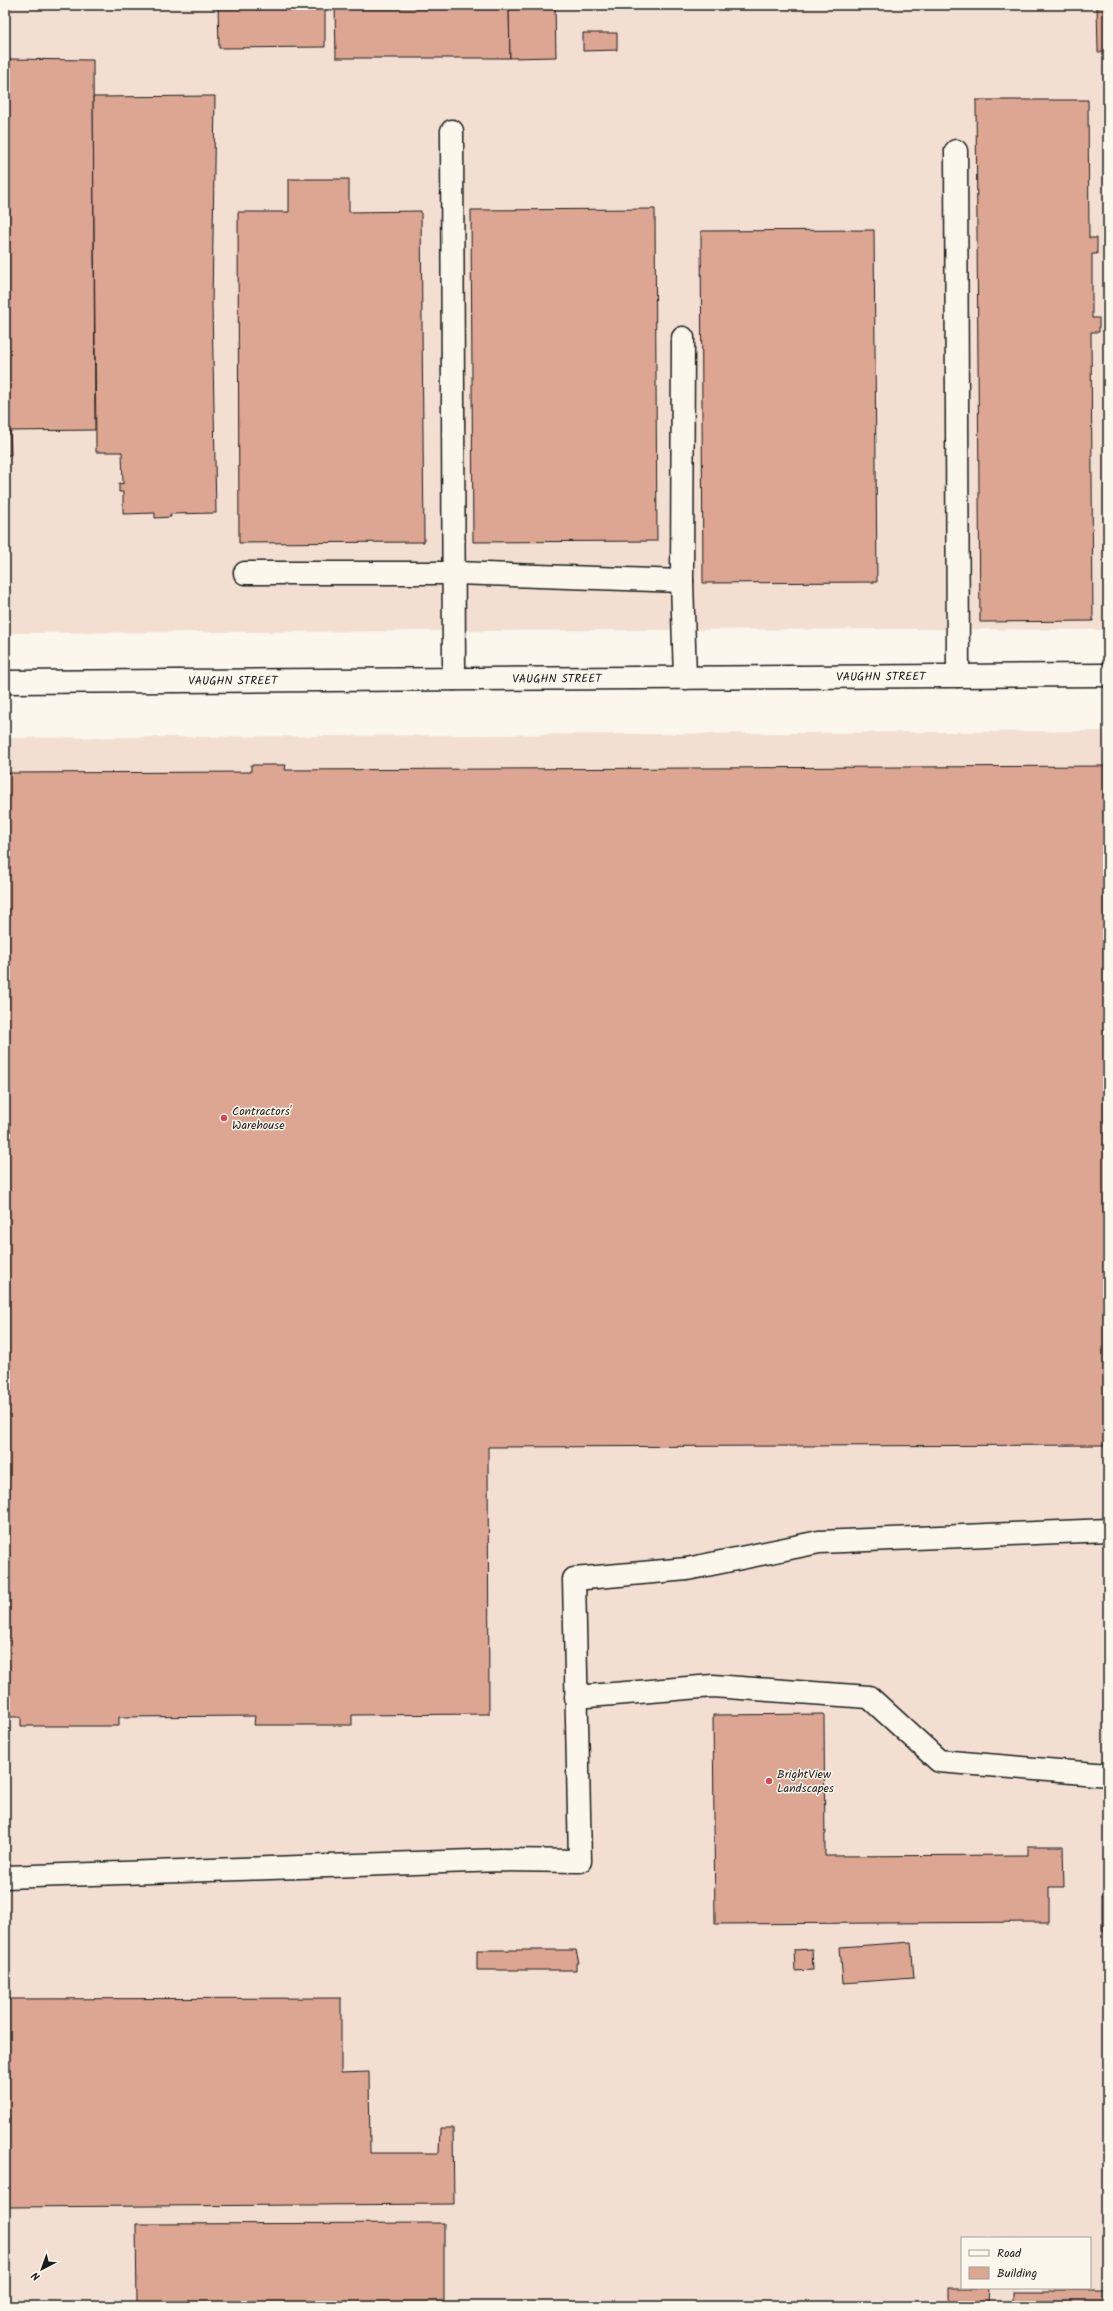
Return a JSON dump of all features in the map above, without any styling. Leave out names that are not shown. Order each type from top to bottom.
[{"type":"street","points":[[452,131],[455,573],[454,679]]},
{"type":"street","points":[[956,151],[958,676]]},
{"type":"street","points":[[684,338],[682,581],[686,678]]},
{"type":"street","points":[[245,573],[455,573],[682,581]]},
{"type":"street","name":"VAUGHN STREET","points":[[5,682],[1108,675]]},
{"type":"street","points":[[5,1877],[492,1860],[580,1860],[574,1579],[687,1569],[819,1542],[1108,1530]]},
{"type":"street","points":[[576,1697],[713,1686],[869,1697],[939,1760],[1108,1775]]},
{"type":"shaded area","points":[[5,5],[1108,5],[1108,630],[901,629],[5,633]]},
{"type":"shaded area","points":[[1108,731],[1108,2306],[5,2306],[5,738]]},
{"type":"building","points":[[218,5],[325,5],[325,47],[219,48]]},
{"type":"building","points":[[335,5],[509,5],[510,58],[336,58]]},
{"type":"building","points":[[509,5],[555,5],[556,57],[510,58]]},
{"type":"building","points":[[1097,5],[1108,5],[1108,52],[1098,52]]},
{"type":"building","points":[[6,32],[6,59],[5,59]]},
{"type":"building","points":[[583,33],[617,33],[617,50],[583,51]]},
{"type":"building","points":[[5,59],[93,60],[95,430],[10,431],[11,455],[5,455]]},
{"type":"building","points":[[215,96],[212,306],[216,513],[170,514],[171,517],[155,518],[155,513],[123,514],[123,492],[119,492],[119,483],[123,484],[122,452],[96,452],[93,97]]},
{"type":"building","points":[[976,100],[1088,100],[1089,238],[1097,238],[1097,254],[1092,254],[1092,318],[1099,318],[1099,332],[1091,332],[1093,621],[980,622]]},
{"type":"building","points":[[289,179],[349,179],[349,212],[421,211],[424,542],[239,543],[238,212],[289,212]]},
{"type":"building","points":[[655,209],[657,541],[473,542],[471,210]]},
{"type":"building","points":[[874,230],[877,582],[703,583],[701,231]]},
{"type":"building","points":[[251,765],[286,765],[285,770],[1108,766],[1108,1445],[488,1447],[489,1714],[352,1715],[352,1725],[254,1725],[255,1716],[119,1717],[119,1726],[21,1726],[21,1717],[5,1717],[5,773],[251,772]]},
{"type":"building","name":"BrightView Landscapes","points":[[824,1714],[825,1856],[1028,1855],[1028,1846],[1063,1846],[1064,1887],[1049,1887],[1049,1922],[715,1924],[713,1715]]},
{"type":"building","points":[[1102,1896],[1108,1896],[1108,1930],[1102,1930]]},
{"type":"building","points":[[911,1942],[914,1978],[843,1983],[840,1947]]},
{"type":"building","points":[[812,1949],[813,1970],[795,1971],[794,1950]]},
{"type":"building","points":[[477,1950],[576,1950],[579,1963],[576,1963],[576,1970],[477,1970]]},
{"type":"building","points":[[341,1998],[341,2073],[369,2072],[370,2153],[439,2153],[440,2128],[453,2128],[454,2204],[5,2207],[5,1999]]},
{"type":"building","points":[[444,2223],[444,2306],[137,2306],[136,2224]]},
{"type":"building","points":[[950,2288],[989,2289],[988,2305],[950,2305]]},
{"type":"building","points":[[1013,2291],[1108,2291],[1108,2306],[1013,2306]]},
{"type":"place","name":"Contractors' Warehouse","points":[[224,1118]]},
{"type":"place","name":"BrightView Landscapes","points":[[769,1781]]}]
